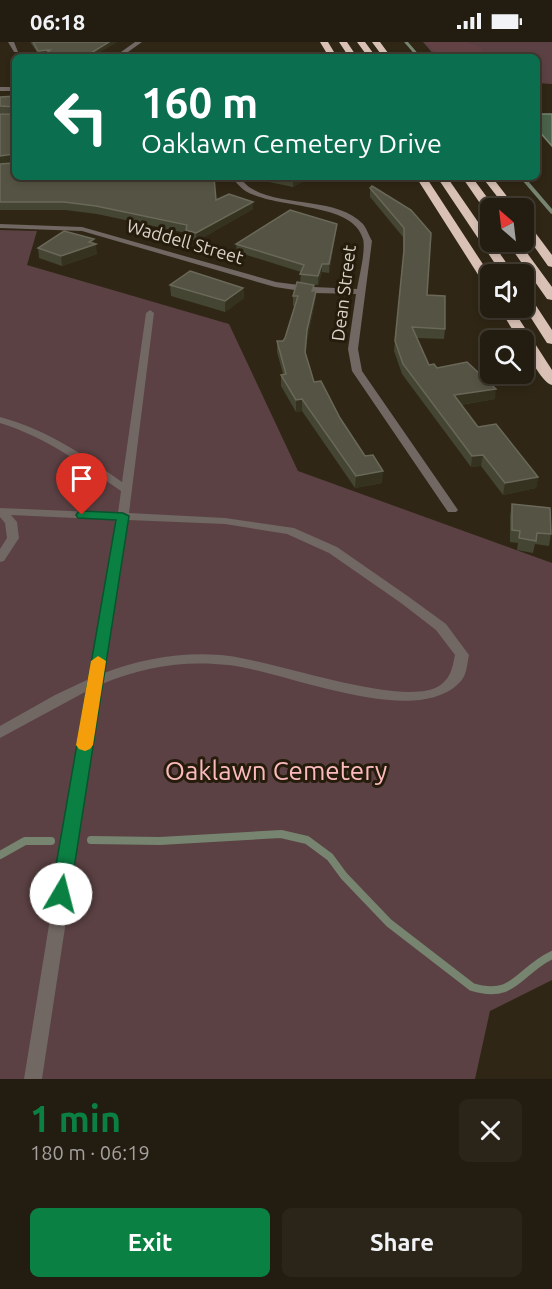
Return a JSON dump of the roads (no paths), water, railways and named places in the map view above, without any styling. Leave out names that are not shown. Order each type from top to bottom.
[{"type":"highway","points":[[423,180],[480,268]]},
{"type":"highway","points":[[444,180],[501,264]]},
{"type":"highway","points":[[469,180],[482,198]]},
{"type":"highway","points":[[489,180],[503,198]]},
{"type":"highway","points":[[534,239],[552,263]]},
{"type":"highway","points":[[520,252],[552,296]]},
{"type":"highway","points":[[534,313],[552,340]]},
{"type":"highway","points":[[511,318],[552,381]]},
{"type":"street","points":[[11,42],[16,51]]},
{"type":"street","points":[[121,54],[139,42]]},
{"type":"street","name":"Dean Street","points":[[237,180],[252,192],[335,213],[361,227],[368,241],[353,349],[357,371],[452,510]]},
{"type":"street","name":"Waddell Street","points":[[0,226],[82,229],[275,284],[314,290],[361,292]]},
{"type":"street","points":[[33,1079],[123,516],[150,313]]},
{"type":"street","points":[[0,420],[36,433],[64,448],[126,490]]},
{"type":"street","points":[[0,733],[95,680],[121,671],[167,661],[214,658],[254,664],[381,696],[409,697],[438,693],[457,677],[462,655],[441,627],[333,550],[313,539],[290,531],[225,521],[1,511]]},
{"type":"street","points":[[0,558],[13,537],[11,522],[1,511]]},
{"type":"waterway","points":[[406,42],[416,54]]},
{"type":"waterway","points":[[525,180],[552,212]]},
{"type":"waterway","points":[[91,840],[160,841],[281,834],[307,840],[330,857],[344,876],[389,923],[472,987],[486,990],[507,987],[552,955]]},
{"type":"waterway","points":[[0,855],[25,841],[51,841]]},
{"type":"park label","name":"Oaklawn Cemetery","points":[[276,771]]}]
